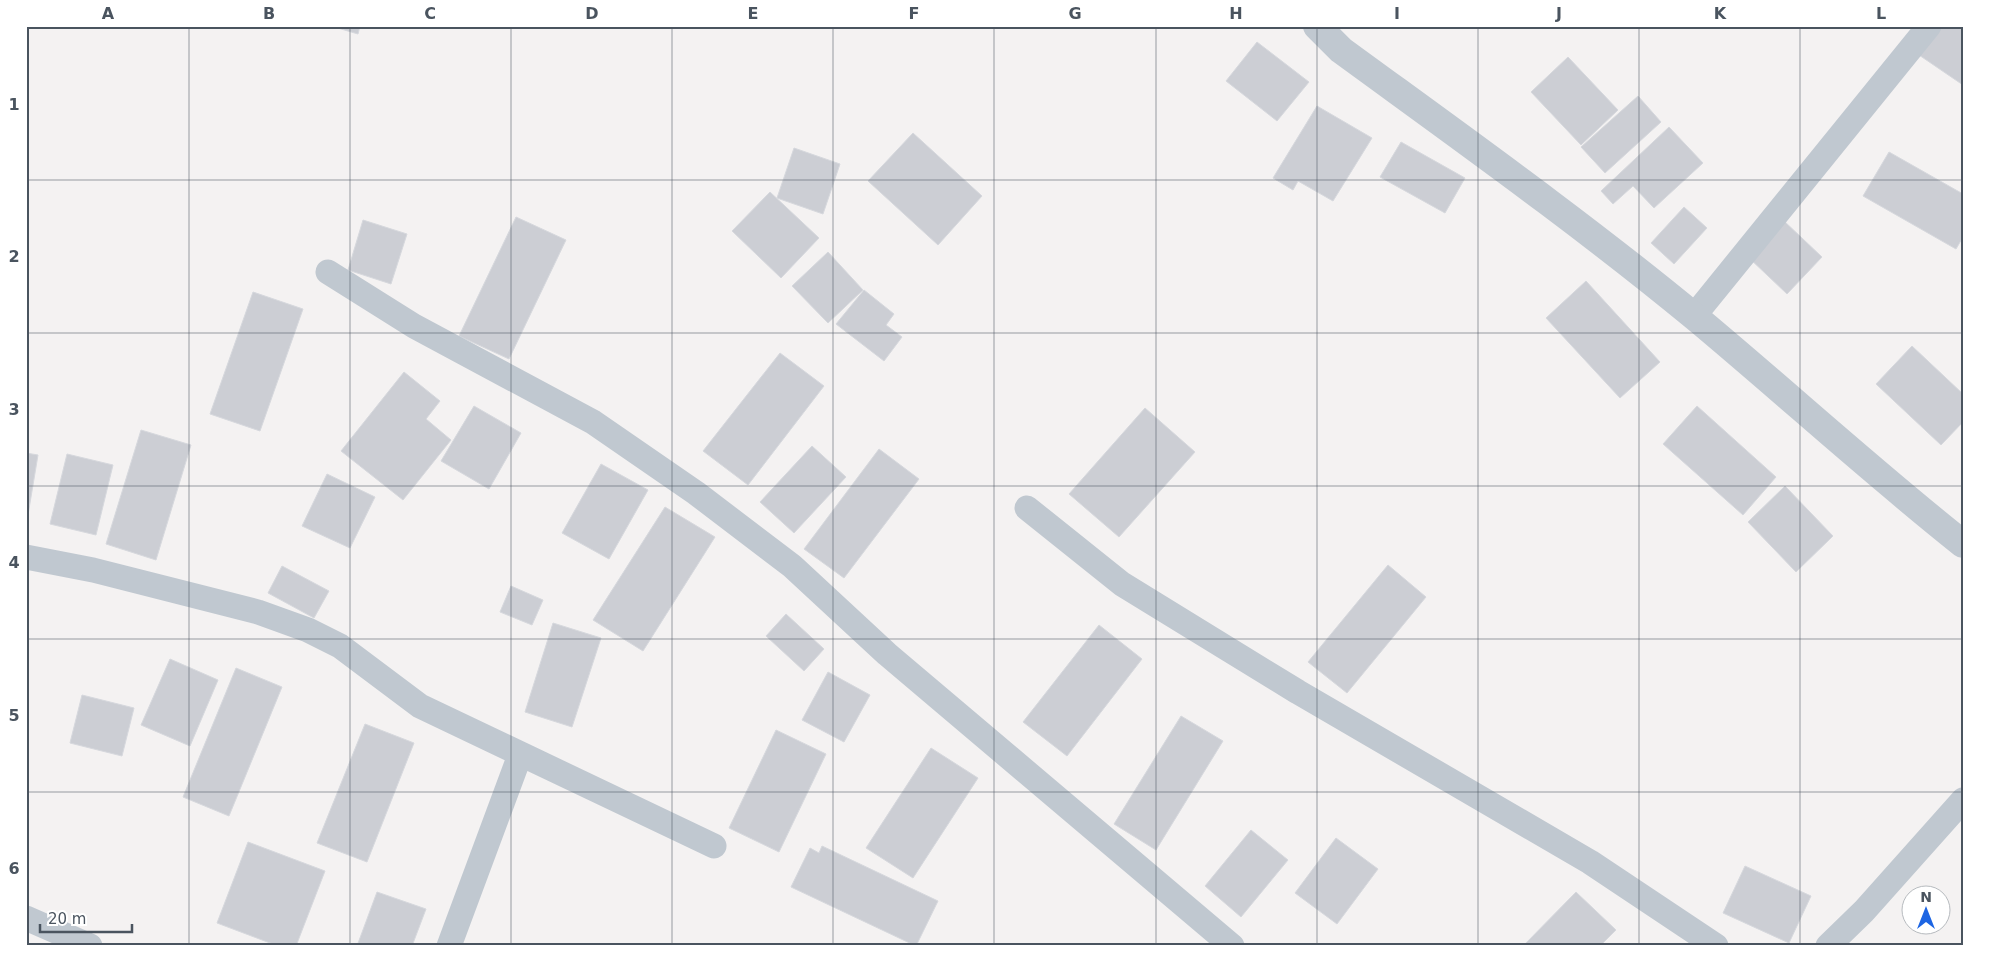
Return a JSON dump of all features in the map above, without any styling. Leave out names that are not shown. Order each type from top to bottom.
[{"type":"street","points":[[1316,26],[1341,50],[1547,202],[1694,316],[1902,496],[1963,544]]},
{"type":"street","points":[[1694,316],[1929,26]]},
{"type":"street","points":[[328,272],[414,326],[593,422],[696,493],[792,566],[887,654],[1232,946]]},
{"type":"street","points":[[1027,508],[1122,584],[1298,692],[1590,862],[1716,946]]},
{"type":"street","points":[[26,558],[93,570],[258,612],[308,630],[340,646],[420,706],[714,846]]},
{"type":"street","points":[[449,946],[520,755]]},
{"type":"street","points":[[1828,946],[1864,910],[1963,800]]},
{"type":"street","points":[[26,918],[90,946]]},
{"type":"building","points":[[331,26],[360,26],[358,34]]},
{"type":"building","points":[[1939,26],[1963,26],[1963,85],[1919,55]]},
{"type":"building","points":[[1257,42],[1309,82],[1277,121],[1226,81]]},
{"type":"building","points":[[1568,57],[1618,110],[1581,145],[1531,92]]},
{"type":"building","points":[[1638,96],[1661,122],[1605,173],[1581,147]]},
{"type":"building","points":[[1317,106],[1372,138],[1333,201],[1298,181],[1293,190],[1273,178]]},
{"type":"building","points":[[1669,127],[1703,163],[1654,208],[1633,186],[1613,204],[1601,191]]},
{"type":"building","points":[[913,133],[982,196],[938,245],[868,181]]},
{"type":"building","points":[[1401,142],[1465,178],[1445,213],[1380,177]]},
{"type":"building","points":[[794,148],[840,164],[823,214],[777,198]]},
{"type":"building","points":[[1889,152],[1963,194],[1963,237],[1956,249],[1863,196]]},
{"type":"building","points":[[770,192],[819,238],[781,278],[732,231]]},
{"type":"building","points":[[1684,207],[1707,228],[1674,264],[1651,243]]},
{"type":"building","points":[[516,217],[566,240],[509,359],[459,336]]},
{"type":"building","points":[[363,220],[407,234],[391,284],[348,270]]},
{"type":"building","points":[[1783,220],[1822,257],[1787,294],[1748,257]]},
{"type":"building","points":[[828,252],[863,290],[828,323],[792,286]]},
{"type":"building","points":[[1586,281],[1660,362],[1620,398],[1546,318]]},
{"type":"building","points":[[864,290],[894,314],[886,325],[902,337],[884,361],[836,324]]},
{"type":"building","points":[[253,292],[303,309],[260,431],[210,414]]},
{"type":"building","points":[[1912,346],[1963,394],[1963,422],[1941,445],[1876,384]]},
{"type":"building","points":[[780,353],[824,386],[748,485],[703,451]]},
{"type":"building","points":[[404,372],[440,401],[426,419],[451,440],[403,500],[341,451]]},
{"type":"building","points":[[474,406],[521,433],[489,489],[441,461]]},
{"type":"building","points":[[1697,406],[1776,477],[1743,515],[1663,444]]},
{"type":"building","points":[[1145,408],[1195,452],[1119,537],[1069,494]]},
{"type":"building","points":[[141,430],[191,445],[156,560],[106,544]]},
{"type":"building","points":[[812,446],[846,477],[794,533],[760,502]]},
{"type":"building","points":[[879,449],[919,479],[844,578],[804,549]]},
{"type":"building","points":[[26,453],[38,455],[26,527]]},
{"type":"building","points":[[67,454],[113,465],[96,535],[50,524]]},
{"type":"building","points":[[601,464],[648,490],[609,559],[562,533]]},
{"type":"building","points":[[327,474],[375,497],[350,548],[302,526]]},
{"type":"building","points":[[1785,486],[1833,536],[1796,572],[1748,522]]},
{"type":"building","points":[[665,507],[715,537],[643,651],[593,620]]},
{"type":"building","points":[[1388,565],[1426,597],[1347,693],[1308,662]]},
{"type":"building","points":[[282,566],[329,591],[314,618],[268,593]]},
{"type":"building","points":[[511,586],[543,600],[532,625],[500,612]]},
{"type":"building","points":[[786,614],[824,649],[804,671],[766,636]]},
{"type":"building","points":[[553,623],[601,638],[572,727],[525,712]]},
{"type":"building","points":[[1099,625],[1142,659],[1067,756],[1023,722]]},
{"type":"building","points":[[170,659],[218,680],[190,746],[141,725]]},
{"type":"building","points":[[236,668],[282,687],[229,816],[183,797]]},
{"type":"building","points":[[828,672],[870,695],[844,742],[802,720]]},
{"type":"building","points":[[82,695],[134,708],[122,756],[70,743]]},
{"type":"building","points":[[1181,716],[1223,741],[1156,850],[1114,824]]},
{"type":"building","points":[[365,724],[414,743],[367,862],[317,843]]},
{"type":"building","points":[[776,730],[826,754],[779,852],[729,828]]},
{"type":"building","points":[[931,748],[978,778],[913,878],[866,848]]},
{"type":"building","points":[[1251,830],[1288,860],[1241,917],[1205,886]]},
{"type":"building","points":[[1336,838],[1378,869],[1337,924],[1295,893]]},
{"type":"building","points":[[248,842],[325,871],[296,946],[278,946],[217,923]]},
{"type":"building","points":[[822,846],[938,901],[916,946],[791,887],[810,848],[819,853]]},
{"type":"building","points":[[1745,866],[1811,896],[1789,943],[1723,913]]},
{"type":"building","points":[[377,892],[426,909],[412,946],[357,946]]},
{"type":"building","points":[[1576,892],[1616,930],[1600,946],[1523,946]]}]
